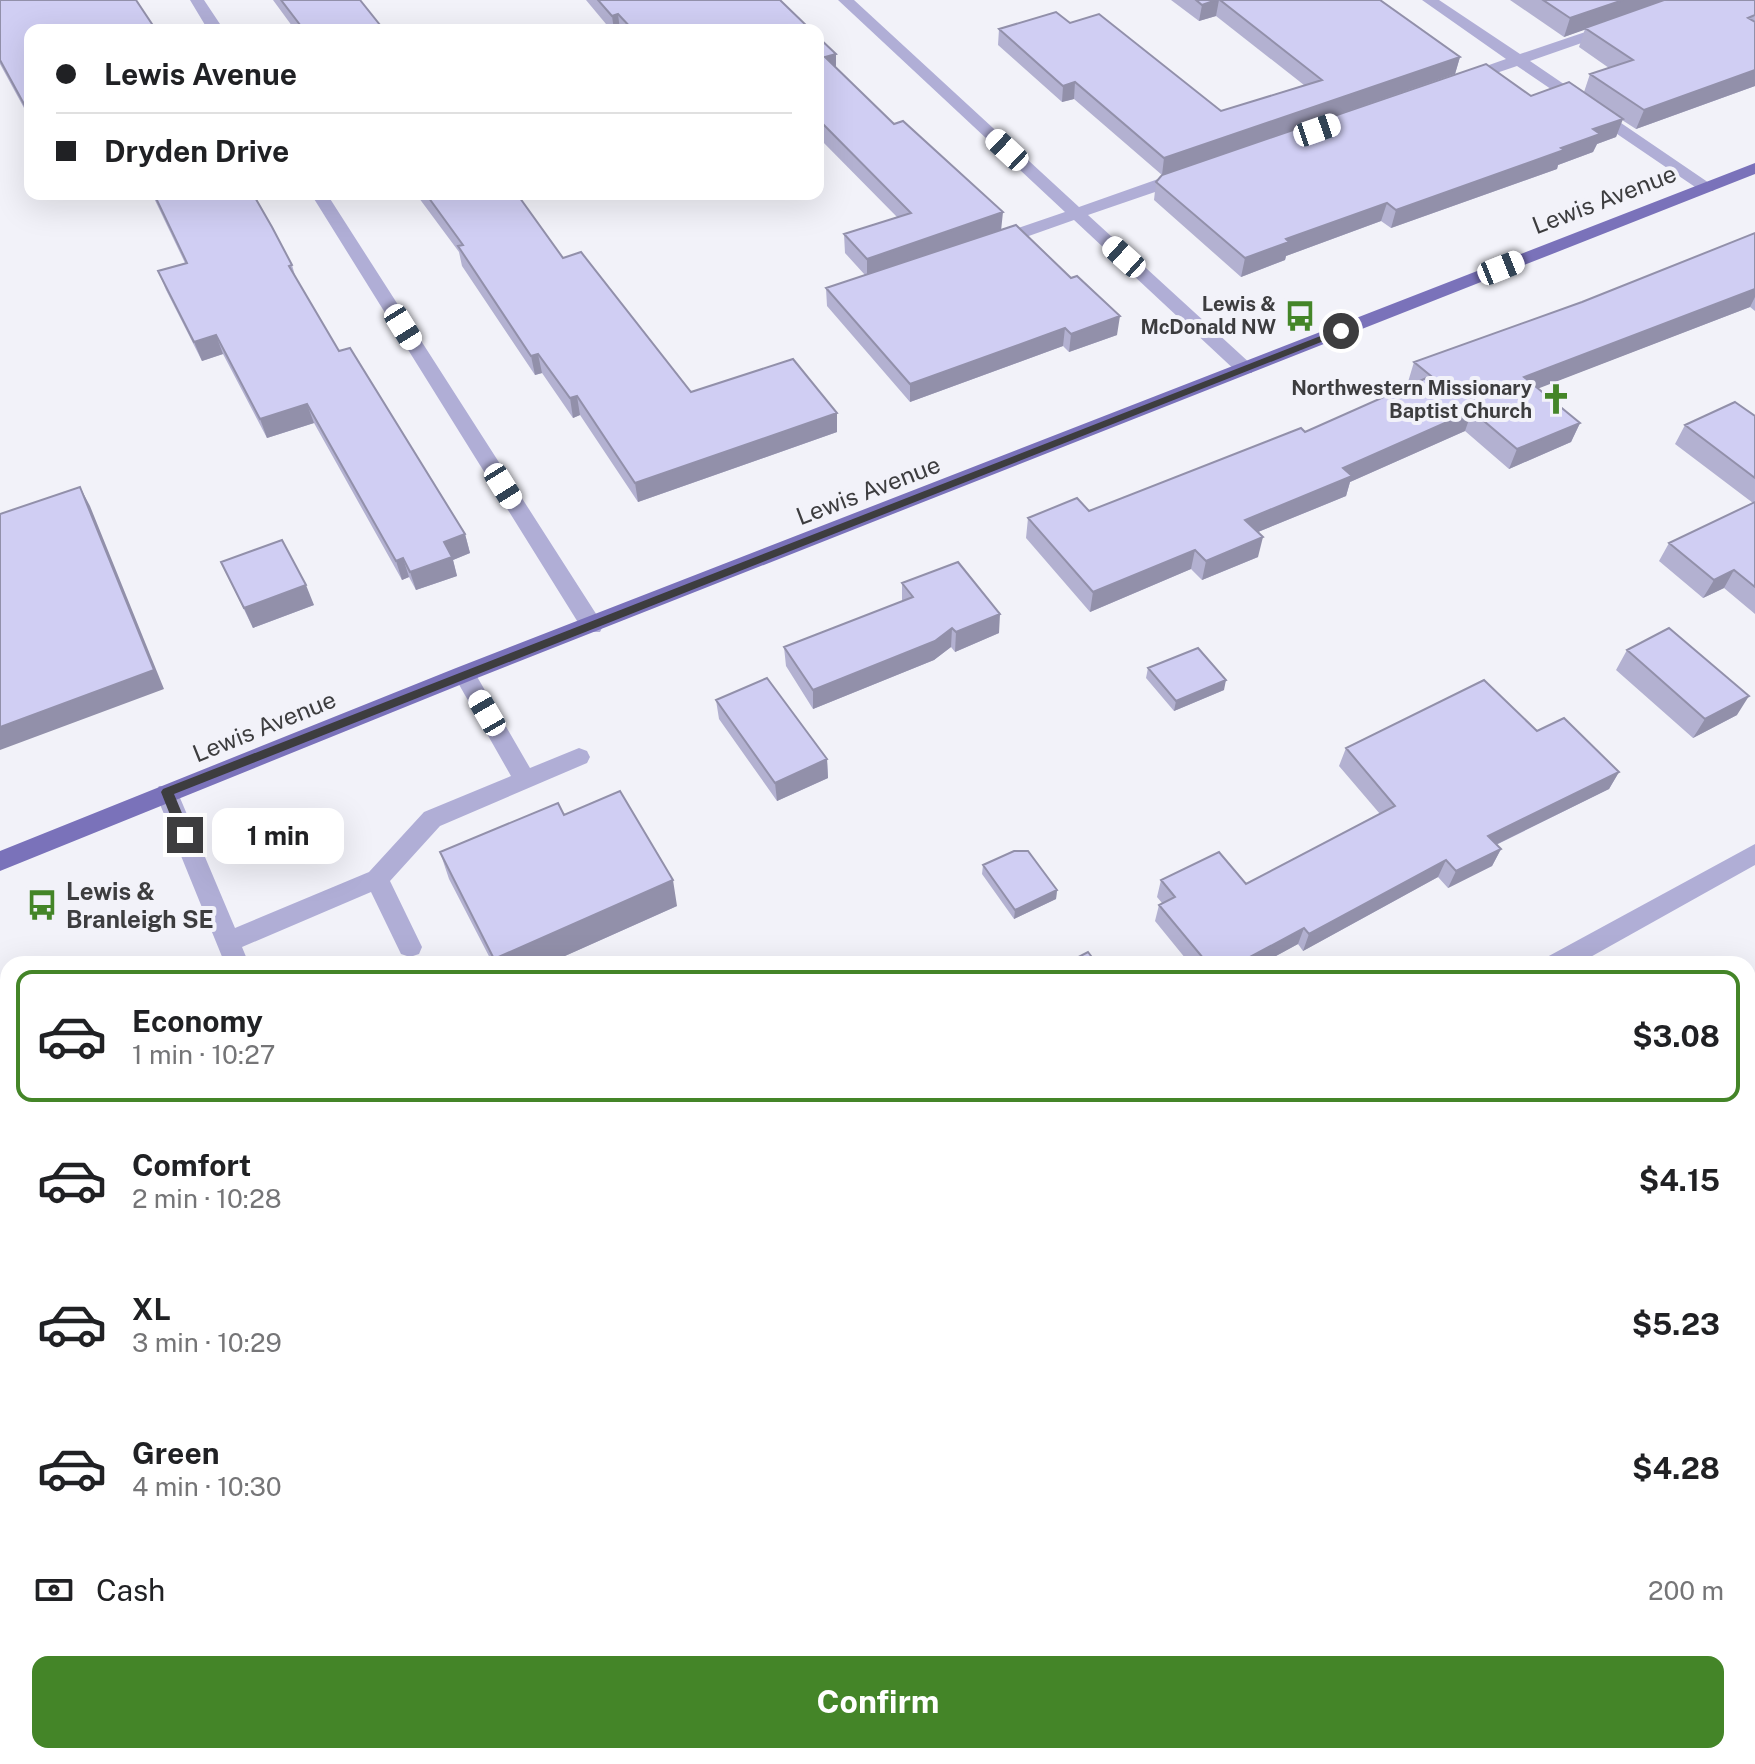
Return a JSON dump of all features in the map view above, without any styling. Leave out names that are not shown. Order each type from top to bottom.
[{"type":"main road","name":"Lewis Avenue","points":[[0,861],[464,674],[1755,168]]},
{"type":"street","points":[[197,0],[212,24]]},
{"type":"street","points":[[845,0],[1245,369]]},
{"type":"street","points":[[1429,0],[1707,187]]},
{"type":"street","points":[[1444,86],[1622,25]]},
{"type":"street","points":[[981,247],[1206,169]]},
{"type":"street","points":[[323,200],[592,626]]},
{"type":"street","points":[[464,674],[525,780]]},
{"type":"street","points":[[167,792],[233,953],[377,879],[432,819],[579,757]]},
{"type":"street","points":[[1570,956],[1755,854]]},
{"type":"street","points":[[377,879],[410,947]]},
{"type":"building","points":[[0,0],[136,0],[152,24],[24,24],[24,104],[0,60]]},
{"type":"building","points":[[281,0],[360,0],[379,24],[299,24]]},
{"type":"building","points":[[598,0],[780,0],[805,24],[627,24],[618,14],[612,16]]},
{"type":"building","points":[[1196,0],[1216,0],[1202,5]]},
{"type":"building","points":[[1220,0],[1380,0],[1460,57],[1164,158],[1075,82],[1063,86],[999,29],[1056,12],[1070,23],[1099,14],[1221,111],[1322,80]]},
{"type":"building","points":[[1543,0],[1623,0],[1570,18]]},
{"type":"building","points":[[1664,0],[1755,0],[1755,15],[1748,18],[1755,22],[1755,70],[1644,110],[1590,74],[1633,60],[1585,28]]},
{"type":"building","points":[[824,43],[836,54],[825,57],[894,124],[903,121],[1003,212],[867,259],[844,234],[911,213],[824,125]]},
{"type":"building","points":[[1486,64],[1531,96],[1569,82],[1623,119],[1593,129],[1600,134],[1561,148],[1564,150],[1396,210],[1387,203],[1286,239],[1289,242],[1245,258],[1156,182],[1162,175]]},
{"type":"building","points":[[157,200],[256,200],[292,265],[289,266],[339,351],[350,348],[465,534],[444,542],[452,557],[410,572],[403,558],[396,561],[307,404],[260,419],[216,335],[194,342],[158,271],[187,263]]},
{"type":"building","points":[[430,200],[521,200],[563,258],[581,252],[691,392],[793,359],[837,413],[635,483],[577,396],[570,398],[538,354],[531,356],[458,246],[463,245]]},
{"type":"building","points":[[1016,225],[1071,278],[1077,276],[1120,316],[1071,334],[1065,328],[910,384],[826,288]]},
{"type":"building","points":[[1755,233],[1755,289],[1524,377],[1580,423],[1517,449],[1472,411],[1343,468],[1352,476],[1245,520],[1263,537],[1206,561],[1195,550],[1093,592],[1028,518],[1077,498],[1089,511],[1301,428],[1305,432],[1431,376],[1414,362],[1582,302]]},
{"type":"building","points":[[1735,402],[1755,416],[1755,478],[1685,425]]},
{"type":"building","points":[[80,487],[154,670],[0,727],[0,514]]},
{"type":"building","points":[[1755,502],[1755,587],[1734,570],[1714,580],[1669,543]]},
{"type":"building","points":[[282,540],[306,585],[244,608],[221,562]]},
{"type":"building","points":[[958,562],[1000,614],[956,632],[952,628],[935,641],[813,690],[784,647],[913,597],[902,583]]},
{"type":"building","points":[[1669,628],[1749,696],[1705,719],[1627,650]]},
{"type":"building","points":[[1198,648],[1226,680],[1176,701],[1148,668]]},
{"type":"building","points":[[767,678],[827,759],[775,783],[716,700]]},
{"type":"building","points":[[1484,680],[1537,731],[1564,718],[1619,772],[1488,836],[1501,849],[1456,871],[1446,860],[1309,934],[1304,928],[1252,956],[1201,956],[1159,905],[1175,897],[1161,880],[1219,852],[1246,884],[1395,806],[1346,748]]},
{"type":"building","points":[[620,791],[673,880],[501,956],[492,956],[440,852],[558,803],[564,815]]},
{"type":"building","points":[[1014,851],[1028,851],[1057,890],[1015,910],[983,865]]},
{"type":"place","name":"Lewis & McDonald NW","points":[[1300,316]]},
{"type":"place","name":"Northwestern Missionary Baptist Church","points":[[1556,399]]},
{"type":"place","name":"Lewis & Branleigh SE","points":[[42,905]]},
{"type":"route","points":[[185,835],[167,792],[1341,331]]}]
